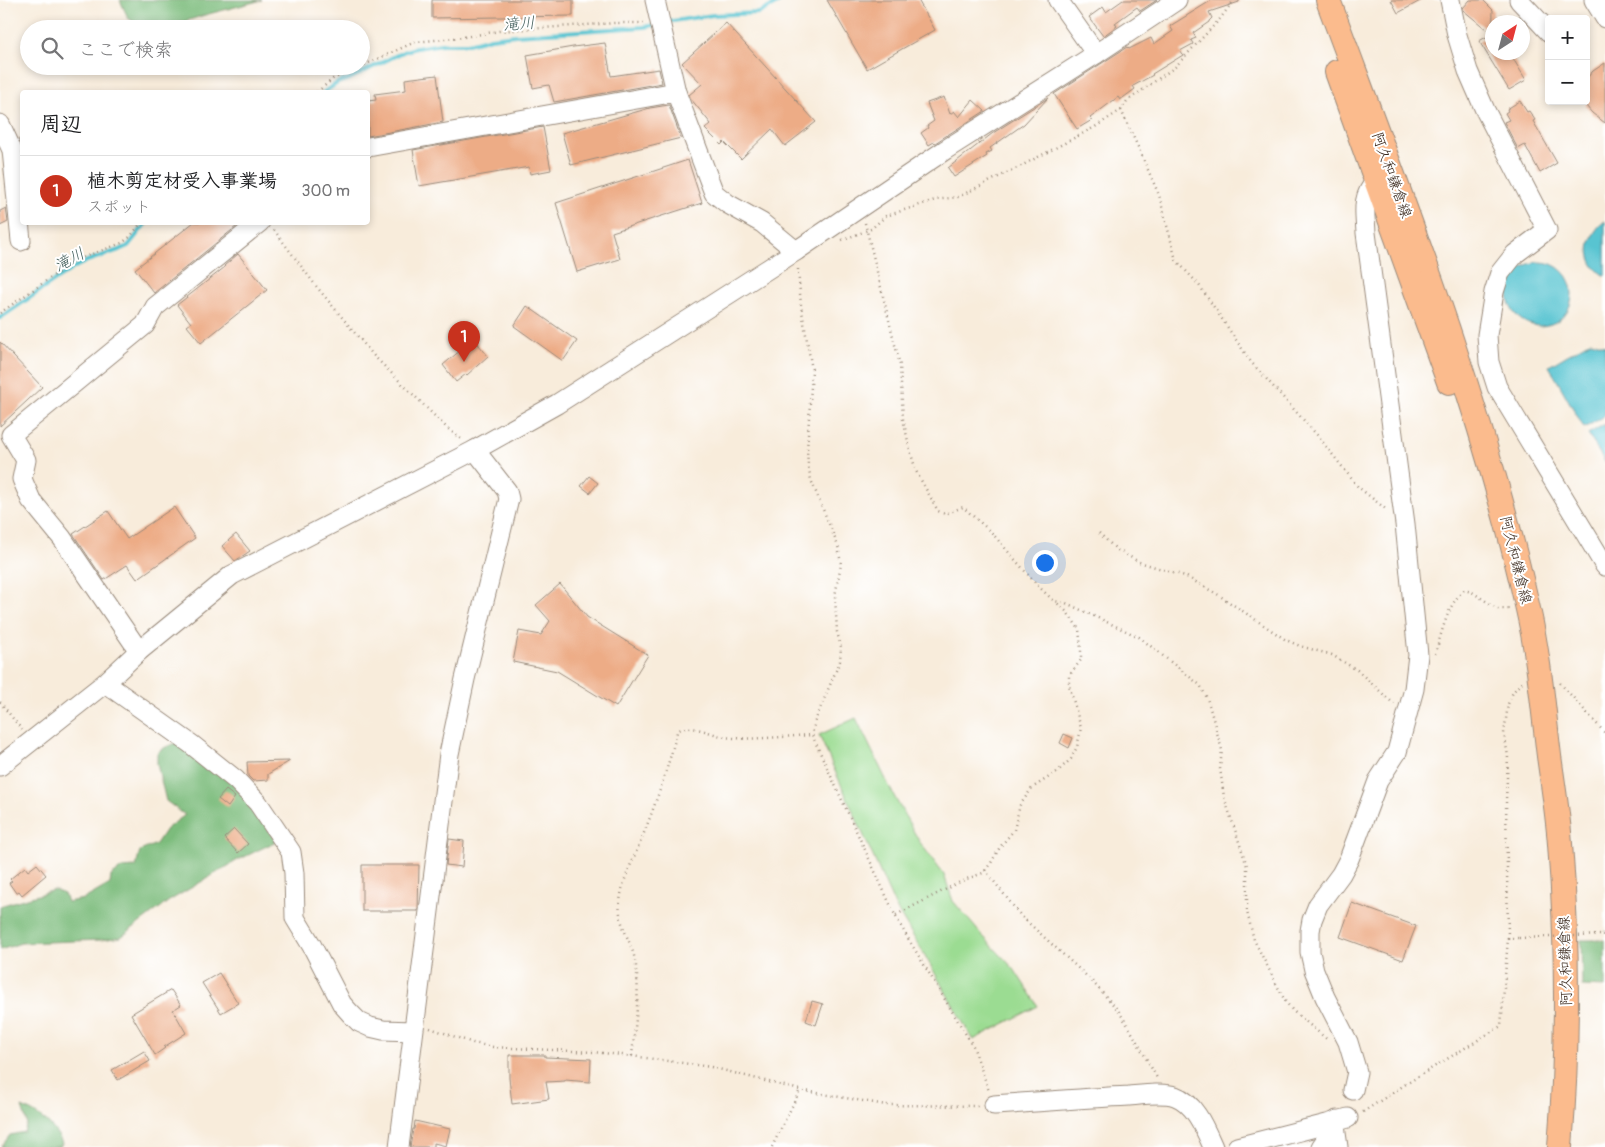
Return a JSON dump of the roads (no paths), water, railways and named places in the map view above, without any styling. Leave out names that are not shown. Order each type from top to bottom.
[{"type":"main road","name":"阿久和鎌倉線","points":[[1312,0],[1449,382],[1483,495],[1513,609],[1525,679],[1545,845],[1552,986],[1547,1147]]},
{"type":"main road","name":"阿久和鎌倉線","points":[[1328,0],[1464,376],[1499,493],[1528,609],[1538,660],[1560,843],[1567,986],[1564,1098],[1560,1147]]},
{"type":"street","points":[[656,0],[676,92],[714,193],[728,204],[762,223],[796,251]]},
{"type":"street","points":[[1058,0],[1096,54]]},
{"type":"street","points":[[1450,0],[1457,35],[1468,72],[1485,110],[1548,230],[1515,254],[1500,273],[1494,292],[1487,335],[1489,362],[1497,387],[1605,566]]},
{"type":"street","points":[[1519,0],[1545,28]]},
{"type":"street","points":[[1594,0],[1605,18]]},
{"type":"street","points":[[0,766],[104,683],[139,651],[232,575],[475,450],[557,404],[796,251],[945,150],[1096,54],[1168,2]]},
{"type":"street","points":[[370,147],[676,92]]},
{"type":"street","points":[[0,124],[12,150],[21,240]]},
{"type":"street","points":[[1353,1090],[1358,1072],[1348,1042],[1325,997],[1314,970],[1310,952],[1310,930],[1318,905],[1341,874],[1348,859],[1378,781],[1397,752],[1414,689],[1418,655],[1405,524],[1366,233],[1364,202],[1368,189],[1376,181]]},
{"type":"street","points":[[139,651],[62,538],[31,500],[22,479],[26,460],[11,435],[145,326],[155,307],[256,225]]},
{"type":"street","points":[[399,1147],[449,754],[465,679],[509,499],[507,491],[475,450]]},
{"type":"street","points":[[104,683],[191,744],[236,780],[258,803],[291,852],[294,874],[294,918],[312,946],[342,1004],[350,1013],[359,1022],[370,1028],[383,1030],[414,1028]]},
{"type":"street","points":[[994,1105],[1072,1099],[1173,1095],[1195,1112],[1213,1147]]},
{"type":"street","points":[[1237,1147],[1340,1121]]},
{"type":"street","points":[[1321,1147],[1340,1121]]},
{"type":"street","points":[[1338,1147],[1340,1121]]},
{"type":"water","points":[[1605,221],[1605,276],[1593,264],[1589,249],[1594,234]]},
{"type":"water","points":[[1540,262],[1558,268],[1566,276],[1572,294],[1566,312],[1558,320],[1540,326],[1522,320],[1514,312],[1508,294],[1514,276],[1522,268]]},
{"type":"water","points":[[1591,341],[1605,345],[1605,416],[1584,428],[1549,366]]},
{"type":"water","points":[[1605,424],[1605,462],[1588,434]]},
{"type":"waterway","name":"滝川","points":[[666,22],[713,15],[759,13],[783,0]]},
{"type":"waterway","name":"滝川","points":[[370,68],[405,51],[442,44],[468,44],[491,38],[515,35],[654,25]]},
{"type":"waterway","name":"滝川","points":[[327,90],[339,82],[357,75]]},
{"type":"waterway","name":"滝川","points":[[0,318],[73,268],[128,246],[145,225]]},
{"type":"place","name":"植木剪定材受入事業場","points":[[464,362]]}]
